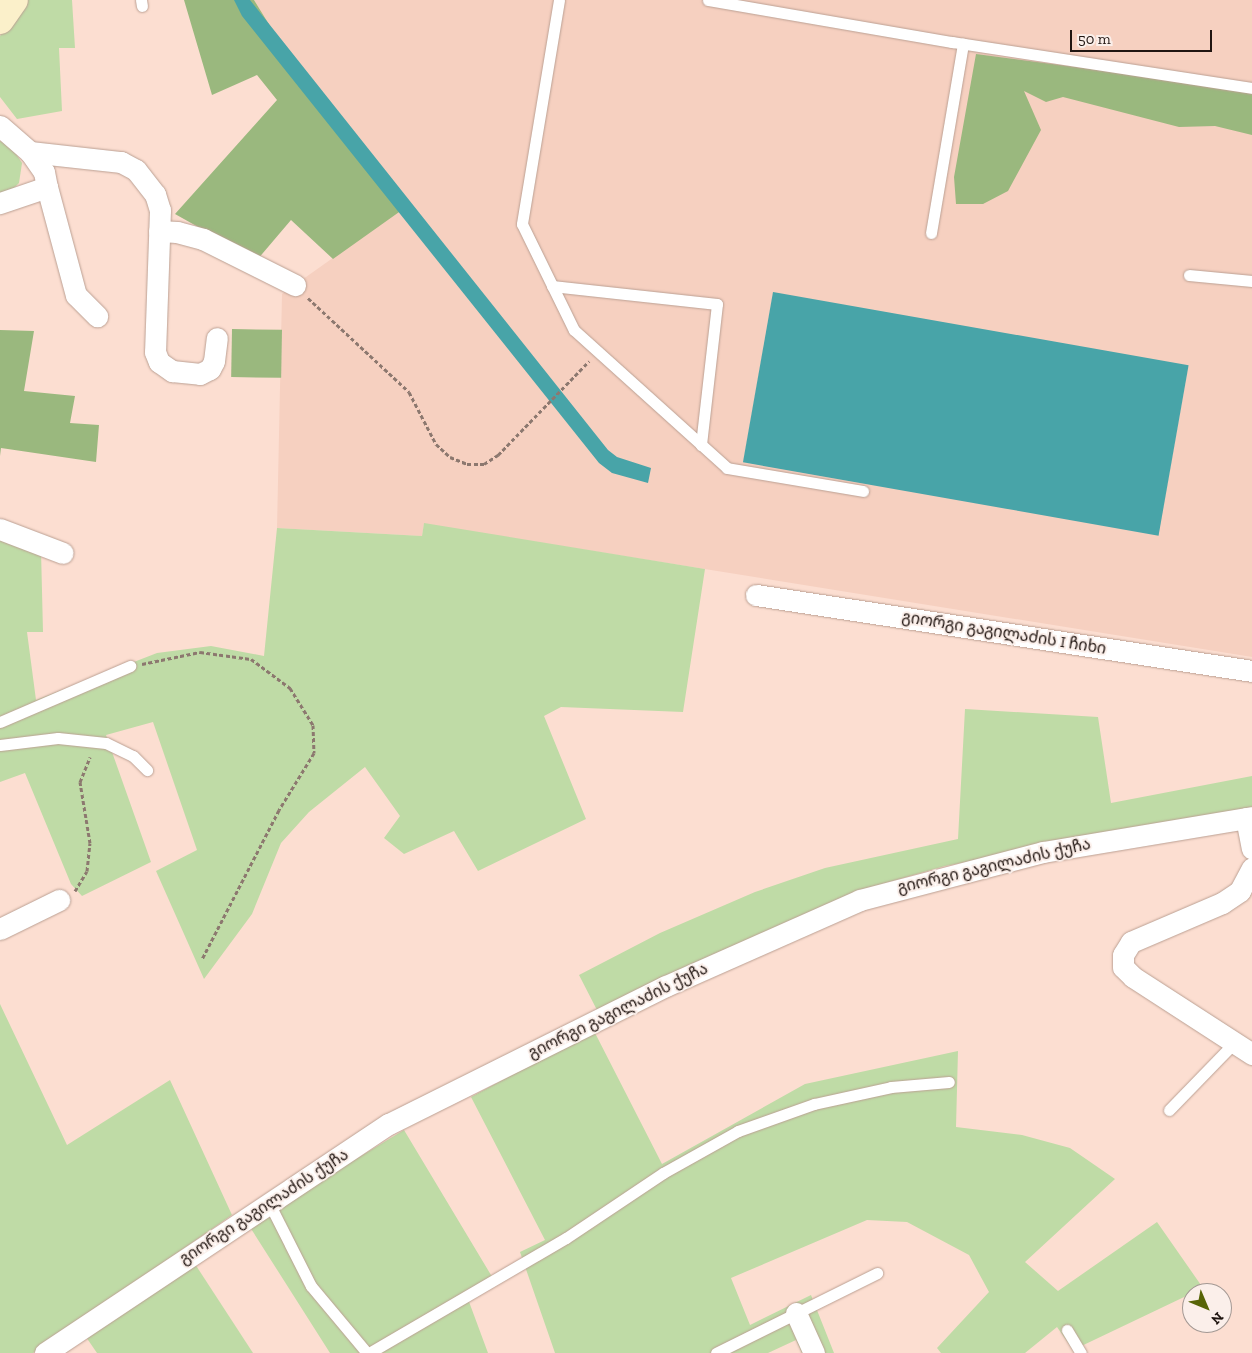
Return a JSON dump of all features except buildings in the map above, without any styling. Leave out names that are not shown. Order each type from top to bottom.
[{"type":"main road","points":[[0,20],[14,0]]},
{"type":"street","points":[[0,126],[30,152],[44,172],[76,295],[97,316]]},
{"type":"street","points":[[30,152],[121,162],[136,170],[155,194],[160,210],[155,352],[160,362],[172,371],[200,374],[210,369],[214,361],[217,338]]},
{"type":"street","points":[[0,202],[47,187]]},
{"type":"street","points":[[159,231],[178,232],[203,239],[295,285]]},
{"type":"street","points":[[0,529],[62,553]]},
{"type":"street","name":"გიორგი გაგილაძის I ჩიხი","points":[[756,595],[1252,672]]},
{"type":"street","points":[[1249,818],[1252,848]]},
{"type":"street","name":"გიორგი გაგილაძის ქუჩა","points":[[45,1353],[389,1124],[666,986],[860,900],[1043,852],[1184,826],[1249,818]]},
{"type":"street","points":[[1252,868],[1240,891],[1131,942],[1123,955],[1123,967],[1133,977],[1252,1054]]},
{"type":"street","points":[[0,928],[59,900]]},
{"type":"street","points":[[796,1313],[814,1353]]},
{"type":"lane","points":[[558,0],[522,224],[574,330],[727,468],[863,491]]},
{"type":"lane","points":[[708,0],[964,44],[1252,88]]},
{"type":"lane","points":[[931,233],[964,44]]},
{"type":"lane","points":[[1189,274],[1252,282]]},
{"type":"lane","points":[[552,286],[717,304],[701,445]]},
{"type":"lane","points":[[0,722],[130,666]]},
{"type":"lane","points":[[0,745],[58,738],[106,743],[133,756],[148,770]]},
{"type":"lane","points":[[1169,1110],[1234,1042]]},
{"type":"lane","points":[[269,1203],[311,1286],[368,1353],[566,1238],[664,1173],[738,1131],[814,1104],[891,1087],[949,1082]]},
{"type":"lane","points":[[716,1353],[877,1274]]},
{"type":"lane","points":[[1067,1330],[1081,1353]]},
{"type":"path","points":[[295,285],[409,392],[436,444],[450,457],[467,464],[484,464],[498,455],[544,405],[598,352]]},
{"type":"path","points":[[130,666],[200,652],[251,659],[290,688],[313,725],[314,753],[278,810],[202,960]]},
{"type":"path","points":[[59,900],[78,889],[87,871],[90,843],[80,782],[90,757],[106,743]]},
{"type":"shaded area","points":[[254,0],[1252,0],[1252,657],[424,524],[422,536],[277,528],[282,294],[409,204],[275,34]]},
{"type":"green space","points":[[25,0],[72,0],[75,48],[59,48],[62,111],[17,119],[0,97],[0,36]]},
{"type":"green space","points":[[184,0],[254,0],[275,34],[409,205],[333,259],[291,220],[257,260],[175,214],[277,100],[257,75],[212,95]]},
{"type":"green space","points":[[976,54],[1252,90],[1252,135],[1215,126],[1179,127],[1063,97],[1046,102],[1024,91],[1041,130],[1008,191],[983,204],[956,204],[954,177]]},
{"type":"green space","points":[[0,141],[11,146],[22,163],[19,183],[8,194],[0,197]]},
{"type":"green space","points":[[232,329],[282,330],[281,378],[231,377]]},
{"type":"green space","points":[[0,330],[34,331],[24,391],[75,396],[70,423],[99,425],[96,462],[1,448],[0,456]]},
{"type":"green space","points":[[424,523],[705,569],[683,712],[561,707],[544,716],[586,819],[478,871],[454,831],[404,854],[384,838],[400,816],[365,767],[309,812],[281,843],[252,914],[204,979],[156,871],[197,850],[153,722],[106,735],[151,862],[82,896],[71,884],[25,773],[0,782],[0,540],[41,550],[43,632],[27,632],[36,700],[157,653],[211,646],[264,656],[277,528],[422,536]]},
{"type":"green space","points":[[965,709],[1098,717],[1111,803],[1252,776],[1252,809],[945,866],[861,890],[598,1012],[579,975],[660,933],[755,892],[825,868],[958,839]]},
{"type":"green space","points":[[0,1004],[67,1145],[170,1080],[232,1215],[33,1353],[0,1353]]},
{"type":"green space","points":[[594,1031],[662,1164],[805,1084],[958,1051],[956,1127],[1022,1135],[1070,1148],[1115,1179],[1025,1262],[1058,1291],[1157,1222],[1200,1283],[1182,1283],[1182,1298],[1073,1350],[1057,1327],[1025,1353],[941,1353],[937,1348],[989,1292],[969,1255],[907,1222],[867,1220],[731,1278],[750,1325],[811,1295],[834,1353],[802,1353],[796,1340],[768,1353],[555,1353],[520,1252],[545,1240],[471,1097]]},
{"type":"green space","points":[[404,1130],[497,1285],[468,1299],[488,1353],[330,1353],[248,1224]]},
{"type":"green space","points":[[195,1264],[253,1353],[97,1353],[86,1337]]},
{"type":"water","points":[[234,0],[250,0],[608,450],[617,457],[651,468],[648,483],[612,473],[599,463],[242,16]]},
{"type":"water","points":[[773,292],[1189,365],[1159,536],[743,462]]}]
